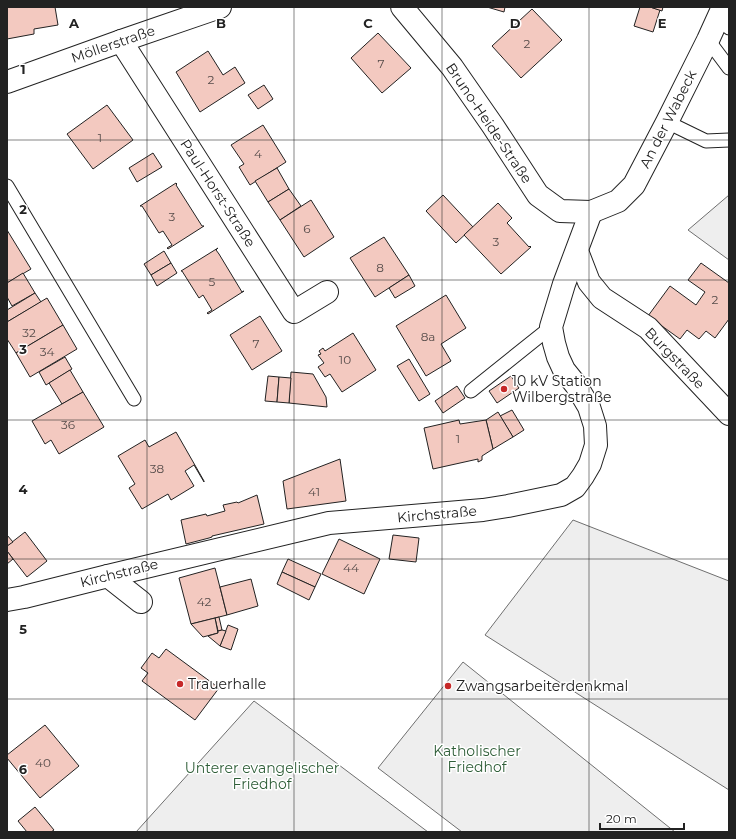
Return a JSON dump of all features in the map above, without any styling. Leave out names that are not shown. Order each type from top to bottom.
[{"type":"street","name":"Möllerstraße","points":[[7,82],[220,7]]},
{"type":"street","name":"Bruno-Heide-Straße","points":[[402,7],[452,67],[538,195],[560,211],[591,212]]},
{"type":"street","name":"An der Wabeck","points":[[591,212],[618,201],[634,185],[708,40],[723,17]]},
{"type":"street","name":"Paul-Horst-Straße","points":[[121,41],[294,312],[327,292]]},
{"type":"street","name":"Kirchstraße","points":[[7,600],[329,523],[483,510],[562,495],[575,487],[590,464],[596,445],[595,426],[589,407],[564,370],[558,357],[551,327],[564,284],[591,212]]},
{"type":"street","name":"Burgstraße","points":[[577,251],[589,282],[602,298],[648,328],[729,414]]},
{"type":"street","points":[[108,576],[141,602]]},
{"type":"lane","points":[[708,40],[729,68]]},
{"type":"lane","points":[[667,122],[706,141],[729,140]]},
{"type":"lane","points":[[7,186],[134,400]]},
{"type":"lane","points":[[471,391],[551,327]]},
{"type":"green space","points":[[729,195],[729,260],[688,230]]},
{"type":"green space","points":[[573,520],[729,581],[729,790],[485,635]]},
{"type":"green space","name":"Katholischer Friedhof","points":[[463,662],[675,832],[462,832],[378,768]]},
{"type":"green space","name":"Unterer evangelischer Friedhof","points":[[254,701],[428,832],[136,832]]},
{"type":"building","points":[[7,7],[55,7],[58,25],[34,29],[34,34],[7,39]]},
{"type":"building","points":[[487,7],[505,7],[504,12]]},
{"type":"building","points":[[640,7],[650,7],[660,10],[653,32],[634,26]]},
{"type":"building","points":[[650,7],[663,7],[662,11]]},
{"type":"building","points":[[532,9],[562,40],[521,78],[492,46]]},
{"type":"building","points":[[378,33],[411,68],[382,93],[351,58]]},
{"type":"building","points":[[208,51],[223,75],[235,67],[245,83],[200,112],[176,72]]},
{"type":"building","points":[[264,85],[273,99],[258,109],[248,95]]},
{"type":"building","points":[[107,105],[133,140],[93,169],[67,134]]},
{"type":"building","points":[[263,125],[286,162],[250,185],[239,167],[244,164],[231,145]]},
{"type":"building","points":[[153,153],[162,167],[137,182],[129,168]]},
{"type":"building","points":[[277,168],[289,189],[268,202],[255,181]]},
{"type":"building","points":[[176,183],[202,226],[204,226],[168,249],[167,248],[172,245],[163,231],[159,233],[142,206],[140,206]]},
{"type":"building","points":[[289,189],[301,206],[280,220],[268,202]]},
{"type":"building","points":[[443,195],[473,227],[456,243],[426,211]]},
{"type":"building","points":[[311,200],[334,237],[304,257],[280,220]]},
{"type":"building","points":[[498,203],[512,218],[507,223],[529,247],[531,247],[501,274],[464,235]]},
{"type":"building","points":[[7,230],[31,269],[7,283]]},
{"type":"building","points":[[384,237],[409,275],[375,297],[350,258]]},
{"type":"building","points":[[218,248],[216,250],[242,292],[244,291],[208,314],[207,313],[212,310],[203,295],[199,298],[181,271]]},
{"type":"building","points":[[164,251],[171,263],[151,275],[144,264]]},
{"type":"building","points":[[171,263],[177,273],[157,286],[151,275]]},
{"type":"building","points":[[701,263],[729,283],[729,319],[715,338],[706,331],[699,339],[687,330],[680,339],[648,316],[670,286],[696,305],[705,292],[688,280]]},
{"type":"building","points":[[23,273],[35,293],[12,306],[7,297],[7,283]]},
{"type":"building","points":[[409,275],[415,286],[395,298],[389,288]]},
{"type":"building","points":[[35,293],[41,302],[7,322],[7,310]]},
{"type":"building","points":[[446,295],[466,328],[441,344],[451,361],[426,376],[396,326]]},
{"type":"building","points":[[47,298],[63,325],[16,353],[7,339],[7,322]]},
{"type":"building","points":[[260,316],[282,351],[252,370],[230,335]]},
{"type":"building","points":[[63,325],[77,349],[30,377],[16,353]]},
{"type":"building","points":[[353,333],[376,370],[342,392],[330,374],[325,377],[318,367],[324,363],[318,355],[321,354],[319,351],[323,348],[325,351]]},
{"type":"building","points":[[65,357],[72,369],[46,385],[39,372]]},
{"type":"building","points":[[409,359],[430,394],[419,401],[397,366]]},
{"type":"building","points":[[70,370],[83,392],[62,404],[49,383]]},
{"type":"building","points":[[291,372],[313,374],[326,397],[327,407],[289,403]]},
{"type":"building","points":[[268,376],[279,377],[277,402],[265,401]]},
{"type":"building","name":"10 kV Station Wilbergstraße","points":[[511,376],[519,388],[497,403],[489,391]]},
{"type":"building","points":[[279,377],[291,378],[289,403],[277,402]]},
{"type":"building","points":[[457,386],[465,398],[443,413],[435,401]]},
{"type":"building","points":[[83,392],[104,427],[59,454],[51,440],[45,444],[32,421]]},
{"type":"building","points":[[512,410],[524,430],[513,437],[500,416]]},
{"type":"building","points":[[498,412],[513,437],[493,449],[486,420]]},
{"type":"building","points":[[459,420],[460,424],[486,420],[493,449],[482,456],[482,460],[478,462],[478,459],[433,469],[424,428]]},
{"type":"building","points":[[176,432],[204,482],[194,465],[185,471],[194,486],[171,500],[168,494],[142,509],[129,488],[135,484],[118,456],[145,440],[149,447]]},
{"type":"building","points":[[340,459],[346,501],[287,509],[283,481]]},
{"type":"building","points":[[257,495],[264,524],[212,536],[186,544],[181,520],[206,514],[207,516],[225,511],[223,505],[238,503]]},
{"type":"building","points":[[25,532],[47,561],[27,577],[7,551],[7,546]]},
{"type":"building","points":[[7,535],[13,542],[7,546]]},
{"type":"building","points":[[393,535],[419,538],[416,562],[389,559]]},
{"type":"building","points":[[339,539],[380,559],[364,594],[322,574]]},
{"type":"building","points":[[7,551],[13,559],[7,564]]},
{"type":"building","points":[[288,559],[321,574],[315,587],[282,572]]},
{"type":"building","points":[[215,568],[227,615],[191,624],[179,578]]},
{"type":"building","points":[[282,572],[315,587],[309,600],[277,584]]},
{"type":"building","points":[[251,579],[258,606],[227,615],[220,587]]},
{"type":"building","points":[[219,617],[222,630],[218,631],[215,618]]},
{"type":"building","points":[[215,618],[218,633],[203,637],[191,624]]},
{"type":"building","points":[[228,625],[238,629],[231,650],[220,646]]},
{"type":"building","points":[[222,630],[226,631],[220,646],[208,636]]},
{"type":"building","name":"Trauerhalle","points":[[166,649],[219,688],[195,720],[142,681],[148,673],[141,668],[152,653],[159,658]]},
{"type":"building","points":[[45,725],[79,766],[40,798],[7,758],[7,755]]},
{"type":"building","points":[[35,807],[54,830],[51,832],[27,832],[18,821]]},
{"type":"place","name":"10 kV Station Wilbergstraße","points":[[504,389]]},
{"type":"place","name":"Trauerhalle","points":[[180,684]]},
{"type":"place","name":"Zwangsarbeiterdenkmal","points":[[448,686]]}]
